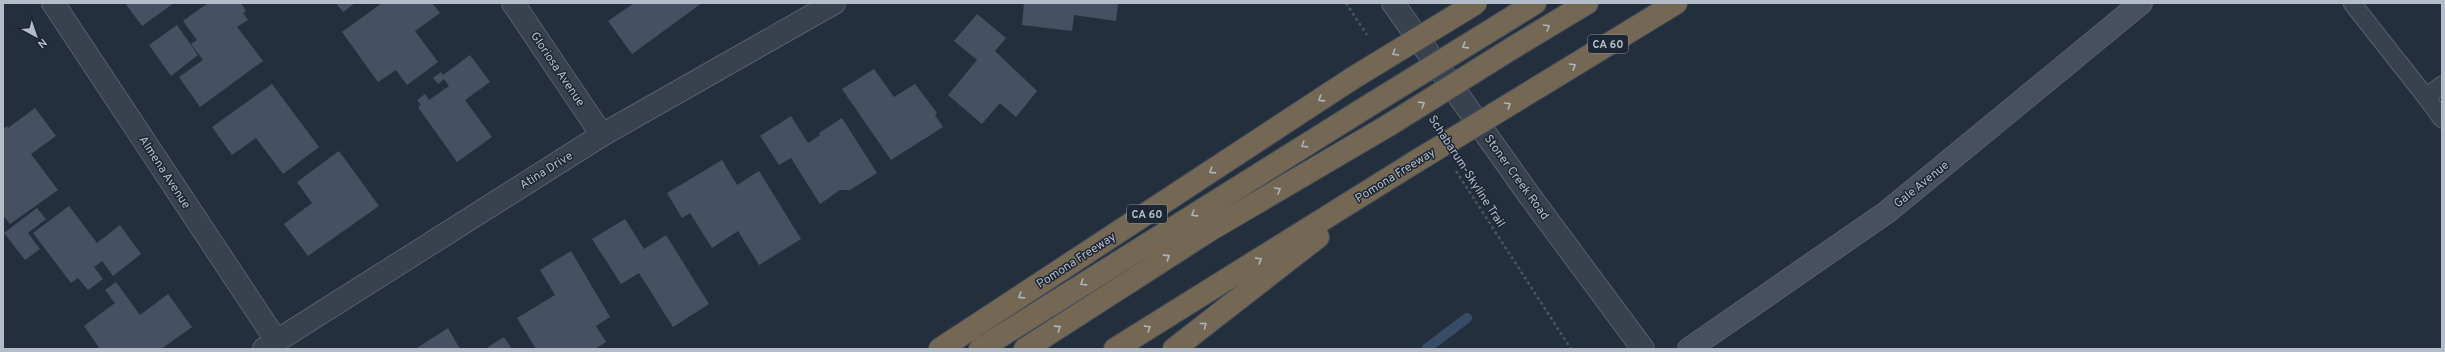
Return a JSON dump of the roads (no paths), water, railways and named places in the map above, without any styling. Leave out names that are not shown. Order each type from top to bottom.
[{"type":"highway","name":"Pomona Freeway","points":[[940,349],[1354,78],[1476,3]]},
{"type":"highway","points":[[980,349],[1535,3]]},
{"type":"highway","points":[[1025,349],[1210,230],[1389,125],[1587,3]]},
{"type":"highway","name":"Pomona Freeway","points":[[1115,349],[1415,162],[1676,3]]},
{"type":"highway","points":[[1174,349],[1415,162]]},
{"type":"main road","name":"Gale Avenue","points":[[1689,349],[1887,212],[2141,3]]},
{"type":"street","name":"Almena Avenue","points":[[53,3],[270,345]]},
{"type":"street","name":"Gloriosa Avenue","points":[[514,3],[602,135]]},
{"type":"street","name":"Atina Drive","points":[[270,345],[602,135],[834,3]]},
{"type":"street","name":"Stoner Creek Road","points":[[1393,3],[1529,195],[1643,349]]},
{"type":"lane","points":[[2352,3],[2442,119]]},
{"type":"lane","points":[[2426,97],[2442,85]]},
{"type":"waterway","points":[[1426,349],[1467,318]]}]
